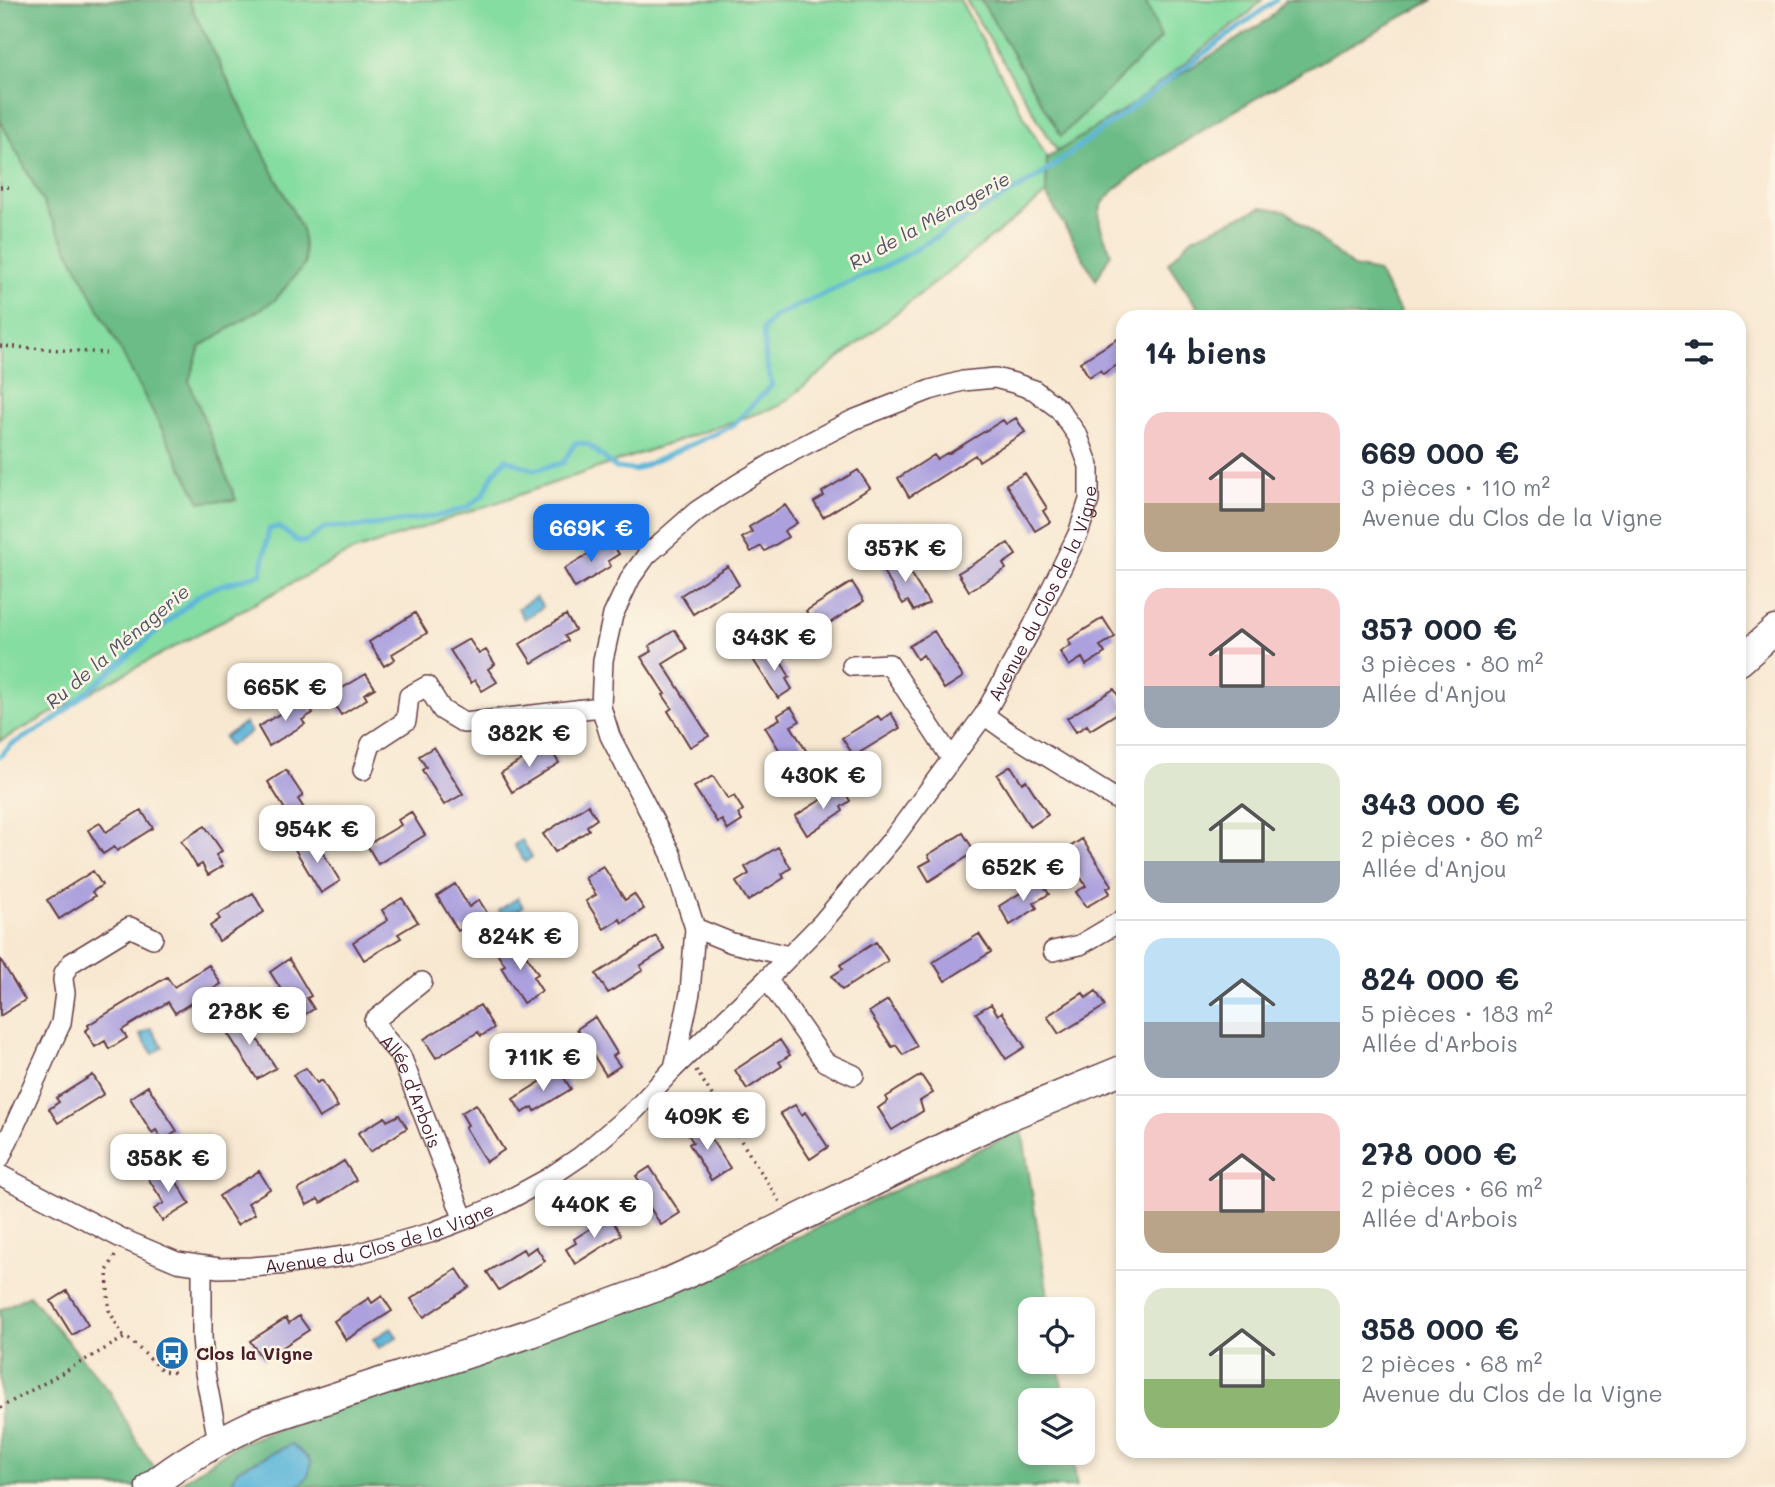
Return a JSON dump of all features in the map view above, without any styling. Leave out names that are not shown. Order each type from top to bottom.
[{"type":"street","name":"Avenue du Clos de la Vigne","points":[[0,1175],[123,1240],[177,1262],[219,1268],[251,1267],[352,1255],[430,1233],[501,1204],[547,1179],[581,1156],[618,1126],[821,924],[879,857],[984,715],[1033,626],[1078,534],[1089,500],[1089,466],[1081,443],[1070,422],[1059,409],[1034,390],[995,379],[963,381],[895,402],[853,420],[793,451],[697,511],[647,555],[631,577],[613,615],[603,660],[601,707],[610,736],[671,854],[695,929],[681,1062]]},
{"type":"street","points":[[1746,656],[1775,630]]},
{"type":"street","points":[[852,666],[889,664],[951,758]]},
{"type":"street","points":[[363,770],[371,744],[406,721],[409,696],[427,686],[442,710],[464,723],[601,707]]},
{"type":"street","points":[[984,715],[1116,799]]},
{"type":"street","points":[[1053,951],[1080,945],[1116,924]]},
{"type":"street","points":[[0,1158],[61,1023],[66,970],[71,963],[130,927],[153,938]]},
{"type":"street","points":[[695,929],[732,943],[789,956]]},
{"type":"street","points":[[767,979],[825,1062],[854,1075]]},
{"type":"street","name":"Allée d'Arbois","points":[[422,982],[374,1021],[401,1056],[464,1220]]},
{"type":"street","points":[[150,1487],[168,1472],[218,1441],[258,1422],[531,1333],[662,1285],[1007,1117],[1116,1072]]},
{"type":"street","points":[[202,1266],[205,1373],[218,1441]]},
{"type":"path","points":[[0,187],[14,187]]},
{"type":"path","points":[[0,346],[106,353]]},
{"type":"path","points":[[681,1062],[786,1212]]},
{"type":"path","points":[[123,1240],[107,1271],[108,1310],[124,1338],[130,1340],[163,1371],[178,1373]]},
{"type":"path","points":[[0,1408],[124,1338]]},
{"type":"green space","points":[[0,0],[960,0],[1047,158],[1046,194],[779,406],[346,554],[0,741]]},
{"type":"green space","points":[[0,0],[188,0],[303,232],[305,264],[275,300],[200,347],[189,381],[236,500],[200,502],[0,120]]},
{"type":"green space","points":[[966,0],[1262,0],[1247,15],[1062,159]]},
{"type":"green space","points":[[981,0],[1145,0],[1161,38],[1061,136]]},
{"type":"green space","points":[[1286,0],[1433,0],[1232,112],[1121,184],[1101,207],[1099,219],[1111,253],[1096,280],[1046,194],[1047,158],[1269,19]]},
{"type":"green space","points":[[1262,207],[1286,211],[1353,267],[1378,272],[1399,310],[1199,310],[1168,263],[1192,238]]},
{"type":"green space","points":[[1022,1129],[1048,1297],[1018,1297],[1018,1374],[1060,1374],[1062,1388],[1018,1388],[1018,1465],[1074,1465],[1077,1487],[174,1487],[238,1444],[735,1267]]},
{"type":"green space","points":[[29,1295],[110,1392],[141,1449],[169,1487],[0,1487],[0,1310]]},
{"type":"water","points":[[536,597],[543,607],[524,619],[518,608]]},
{"type":"water","points":[[245,723],[251,732],[229,746],[224,737]]},
{"type":"water","points":[[522,840],[532,857],[525,862],[514,845]]},
{"type":"water","points":[[518,898],[523,907],[505,919],[500,916],[499,910]]},
{"type":"water","points":[[151,1028],[163,1047],[153,1054],[140,1034]]},
{"type":"water","points":[[391,1328],[397,1337],[379,1348],[373,1339]]},
{"type":"water","points":[[292,1444],[311,1462],[308,1476],[301,1484],[236,1487],[233,1479],[238,1469]]},
{"type":"building","points":[[1116,340],[1116,366],[1103,374],[1100,370],[1089,377],[1080,362]]},
{"type":"building","points":[[1016,418],[1025,432],[979,461],[975,455],[909,497],[898,478],[934,455],[937,459],[1003,420],[1006,424]]},
{"type":"building","points":[[858,470],[870,488],[823,517],[814,502],[824,496],[822,492]]},
{"type":"building","points":[[1025,473],[1047,508],[1043,511],[1050,522],[1035,531],[1006,484]]},
{"type":"building","points":[[785,505],[797,523],[784,531],[788,537],[765,551],[761,546],[751,552],[742,538],[752,532],[749,527]]},
{"type":"building","points":[[610,540],[619,554],[608,561],[611,566],[575,588],[564,569]]},
{"type":"building","points":[[1008,543],[1016,555],[1003,564],[1006,569],[969,591],[958,573]]},
{"type":"building","points":[[900,557],[929,603],[914,611],[908,601],[903,604],[881,568]]},
{"type":"building","points":[[728,566],[739,585],[693,614],[681,595]]},
{"type":"building","points":[[852,582],[864,601],[828,624],[825,619],[815,625],[806,611]]},
{"type":"building","points":[[415,613],[427,633],[392,654],[395,659],[384,666],[369,642]]},
{"type":"building","points":[[566,615],[575,630],[565,636],[568,641],[532,663],[520,644]]},
{"type":"building","points":[[1103,618],[1115,637],[1100,646],[1105,653],[1086,665],[1082,658],[1069,666],[1060,652],[1071,645],[1068,640]]},
{"type":"building","points":[[675,630],[687,649],[663,664],[709,736],[690,747],[668,711],[672,708],[663,695],[665,694],[641,657],[652,651],[649,646]]},
{"type":"building","points":[[934,631],[963,677],[944,689],[923,655],[917,659],[909,646]]},
{"type":"building","points":[[469,639],[479,654],[486,650],[495,664],[488,669],[497,682],[482,691],[475,680],[471,683],[450,650]]},
{"type":"building","points":[[773,649],[790,677],[786,679],[792,689],[778,698],[754,661]]},
{"type":"building","points":[[366,674],[375,688],[364,694],[367,699],[341,715],[329,696]]},
{"type":"building","points":[[1114,689],[1116,692],[1116,714],[1090,730],[1087,725],[1076,732],[1067,718]]},
{"type":"building","points":[[304,699],[313,713],[302,720],[305,724],[269,746],[258,727]]},
{"type":"building","points":[[791,707],[800,721],[791,726],[813,762],[794,774],[765,727],[780,719],[778,715]]},
{"type":"building","points":[[891,713],[900,728],[854,756],[842,738],[878,716],[881,720]]},
{"type":"building","points":[[434,747],[463,794],[444,805],[422,770],[426,767],[419,756]]},
{"type":"building","points":[[550,749],[559,763],[512,792],[501,773],[536,751],[539,755]]},
{"type":"building","points":[[1011,766],[1022,783],[1026,780],[1048,815],[1030,827],[997,775]]},
{"type":"building","points":[[286,770],[303,796],[298,799],[305,810],[291,819],[268,782]]},
{"type":"building","points":[[713,776],[728,799],[734,796],[743,810],[738,814],[742,821],[728,830],[722,820],[717,822],[694,787]]},
{"type":"building","points":[[842,787],[850,801],[841,807],[843,811],[807,835],[795,816]]},
{"type":"building","points":[[588,805],[597,819],[587,826],[589,830],[555,852],[543,834]]},
{"type":"building","points":[[141,810],[153,828],[117,851],[114,847],[103,854],[88,830],[100,823],[106,832]]},
{"type":"building","points":[[411,812],[425,835],[378,864],[367,845],[401,825],[398,820]]},
{"type":"building","points":[[205,826],[222,851],[216,855],[223,866],[208,875],[202,864],[197,867],[181,841]]},
{"type":"building","points":[[963,833],[975,852],[929,881],[920,866],[931,860],[928,855]]},
{"type":"building","points":[[307,837],[314,847],[318,845],[340,881],[321,893],[293,846]]},
{"type":"building","points":[[1082,839],[1112,885],[1107,888],[1110,893],[1086,907],[1076,892],[1086,886],[1064,851]]},
{"type":"building","points":[[778,847],[791,868],[782,874],[784,878],[748,901],[736,882],[749,874],[745,867]]},
{"type":"building","points":[[603,866],[625,900],[634,894],[644,909],[622,923],[620,919],[604,929],[586,901],[596,895],[585,878]]},
{"type":"building","points":[[93,871],[102,885],[92,892],[95,896],[59,919],[47,900]]},
{"type":"building","points":[[1040,881],[1049,894],[1034,903],[1037,908],[1010,925],[999,906]]},
{"type":"building","points":[[455,884],[469,907],[479,900],[494,924],[470,939],[463,928],[458,931],[437,896]]},
{"type":"building","points":[[253,893],[264,912],[219,941],[210,926],[220,919],[217,915]]},
{"type":"building","points":[[402,898],[418,922],[398,934],[401,938],[364,960],[353,942],[388,920],[382,910]]},
{"type":"building","points":[[979,934],[991,952],[945,981],[933,962]]},
{"type":"building","points":[[656,936],[665,950],[640,966],[643,970],[608,993],[596,974]]},
{"type":"building","points":[[518,942],[538,974],[533,977],[542,991],[523,1003],[501,967],[505,965],[498,954]]},
{"type":"building","points":[[876,942],[888,961],[842,990],[832,976],[843,969],[840,965]]},
{"type":"building","points":[[0,959],[25,1000],[0,1016]]},
{"type":"building","points":[[289,959],[311,996],[307,998],[314,1009],[299,1018],[270,972]]},
{"type":"building","points":[[209,965],[221,984],[175,1013],[168,1002],[122,1030],[127,1038],[109,1049],[105,1041],[95,1047],[85,1031],[89,1028],[88,1025],[167,977],[174,987]]},
{"type":"building","points":[[1096,991],[1105,1006],[1059,1034],[1047,1016],[1083,993],[1086,998]]},
{"type":"building","points":[[888,1000],[917,1046],[903,1055],[896,1045],[892,1047],[869,1012]]},
{"type":"building","points":[[991,1004],[998,1015],[1002,1012],[1025,1047],[1006,1059],[976,1013]]},
{"type":"building","points":[[480,1005],[494,1028],[481,1036],[478,1032],[436,1058],[424,1039]]},
{"type":"building","points":[[241,1014],[276,1068],[257,1079],[223,1026]]},
{"type":"building","points":[[595,1017],[617,1053],[613,1056],[620,1066],[606,1075],[577,1029]]},
{"type":"building","points":[[780,1040],[790,1055],[779,1062],[782,1066],[747,1089],[735,1070]]},
{"type":"building","points":[[306,1068],[317,1083],[322,1080],[338,1107],[319,1118],[293,1075]]},
{"type":"building","points":[[559,1070],[571,1089],[535,1111],[533,1107],[522,1113],[513,1099]]},
{"type":"building","points":[[93,1075],[104,1094],[58,1123],[49,1109],[59,1102],[56,1098]]},
{"type":"building","points":[[921,1075],[933,1093],[920,1101],[923,1111],[892,1130],[878,1108],[888,1101],[886,1097]]},
{"type":"building","points":[[148,1086],[177,1131],[163,1141],[156,1130],[152,1133],[130,1098]]},
{"type":"building","points":[[476,1104],[504,1150],[486,1162],[465,1127],[468,1125],[461,1113]]},
{"type":"building","points":[[795,1105],[802,1115],[805,1112],[828,1147],[810,1159],[780,1113]]},
{"type":"building","points":[[399,1115],[407,1128],[370,1152],[358,1133],[385,1117],[387,1121]]},
{"type":"building","points":[[700,1122],[730,1168],[711,1180],[689,1144],[693,1142],[686,1131]]},
{"type":"building","points":[[344,1161],[356,1180],[321,1203],[318,1199],[307,1205],[298,1190]]},
{"type":"building","points":[[167,1166],[190,1204],[162,1221],[154,1209],[164,1203],[148,1178]]},
{"type":"building","points":[[650,1167],[680,1213],[661,1225],[638,1189],[643,1186],[636,1176]]},
{"type":"building","points":[[259,1171],[270,1189],[248,1203],[255,1214],[237,1225],[219,1196]]},
{"type":"building","points":[[610,1216],[621,1235],[575,1264],[566,1249],[576,1243],[574,1239]]},
{"type":"building","points":[[536,1247],[545,1261],[499,1290],[487,1272],[523,1249],[526,1254]]},
{"type":"building","points":[[457,1269],[469,1287],[424,1317],[411,1299]]},
{"type":"building","points":[[67,1291],[88,1325],[72,1335],[51,1301]]},
{"type":"building","points":[[382,1296],[392,1311],[346,1340],[334,1321],[369,1298],[372,1303]]},
{"type":"building","points":[[299,1316],[309,1330],[263,1360],[250,1341],[286,1318],[289,1323]]},
{"type":"waterway","name":"Ru de la Ménagerie","points":[[0,756],[11,745],[52,722],[199,595],[218,586],[261,574],[269,529],[279,527],[297,541],[305,542],[326,527],[360,527],[443,515],[468,507],[484,494],[493,474],[506,459],[534,470],[563,463],[575,443],[588,444],[616,468],[635,470],[732,426],[772,385],[766,363],[763,329],[775,316],[894,262],[1041,175],[1276,0]]},
{"type":"place","name":"Clos la Vigne","points":[[172,1353]]}]
